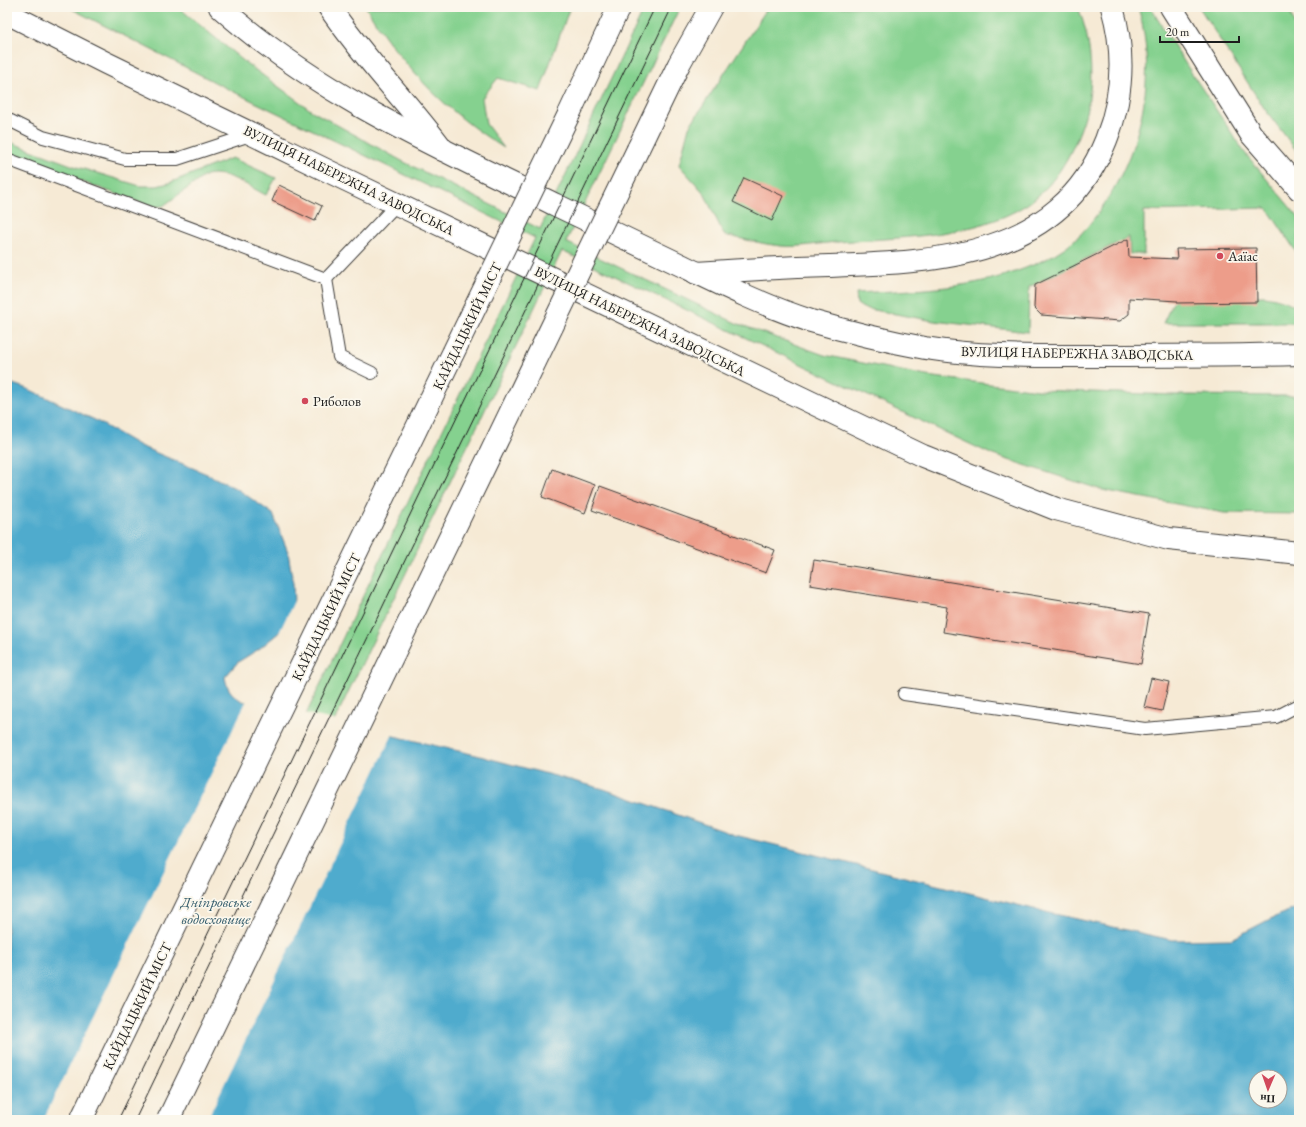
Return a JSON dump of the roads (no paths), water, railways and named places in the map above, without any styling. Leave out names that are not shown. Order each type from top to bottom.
[{"type":"main road","name":"ВУЛИЦЯ НАБЕРЕЖНА ЗАВОДСЬКА","points":[[220,7],[264,44],[335,92],[443,150],[753,299],[809,320],[869,337],[928,348],[998,355],[1059,356],[1299,354]]},
{"type":"main road","points":[[329,7],[339,23],[382,75],[419,116],[443,150]]},
{"type":"main road","name":"КАЙДАЦЬКИЙ МІСТ","points":[[81,1120],[569,114],[619,7]]},
{"type":"main road","points":[[168,1120],[679,64],[711,7]]},
{"type":"main road","points":[[696,272],[871,264],[945,257],[991,247],[1027,231],[1057,211],[1080,185],[1100,156],[1114,121],[1120,89],[1121,56],[1117,23],[1112,7]]},
{"type":"main road","points":[[1171,7],[1251,134],[1299,189]]},
{"type":"main road","name":"ВУЛИЦЯ НАБЕРЕЖНА ЗАВОДСЬКА","points":[[7,13],[106,63],[397,204],[916,453],[1056,509],[1169,539],[1299,553]]},
{"type":"lane","points":[[7,118],[43,137],[125,159],[177,159],[255,134]]},
{"type":"lane","points":[[7,159],[326,279]]},
{"type":"lane","points":[[326,279],[397,204]]},
{"type":"lane","points":[[326,279],[339,357],[372,373]]},
{"type":"lane","points":[[904,694],[1145,729],[1276,717],[1299,705]]},
{"type":"water","name":"Дніпровське водосховище","points":[[7,382],[28,389],[95,420],[140,446],[207,474],[239,490],[273,514],[288,552],[293,583],[294,603],[287,626],[259,649],[238,662],[225,677],[230,691],[242,701],[476,755],[604,789],[735,835],[1050,913],[1172,940],[1232,939],[1270,919],[1299,907],[1299,1120],[7,1120]]},
{"type":"tram line","points":[[118,1120],[655,7]]},
{"type":"tram line","points":[[135,1120],[672,7]]},
{"type":"place","name":"Ааїас","points":[[1220,256]]},
{"type":"place","name":"Риболов","points":[[305,401]]}]
